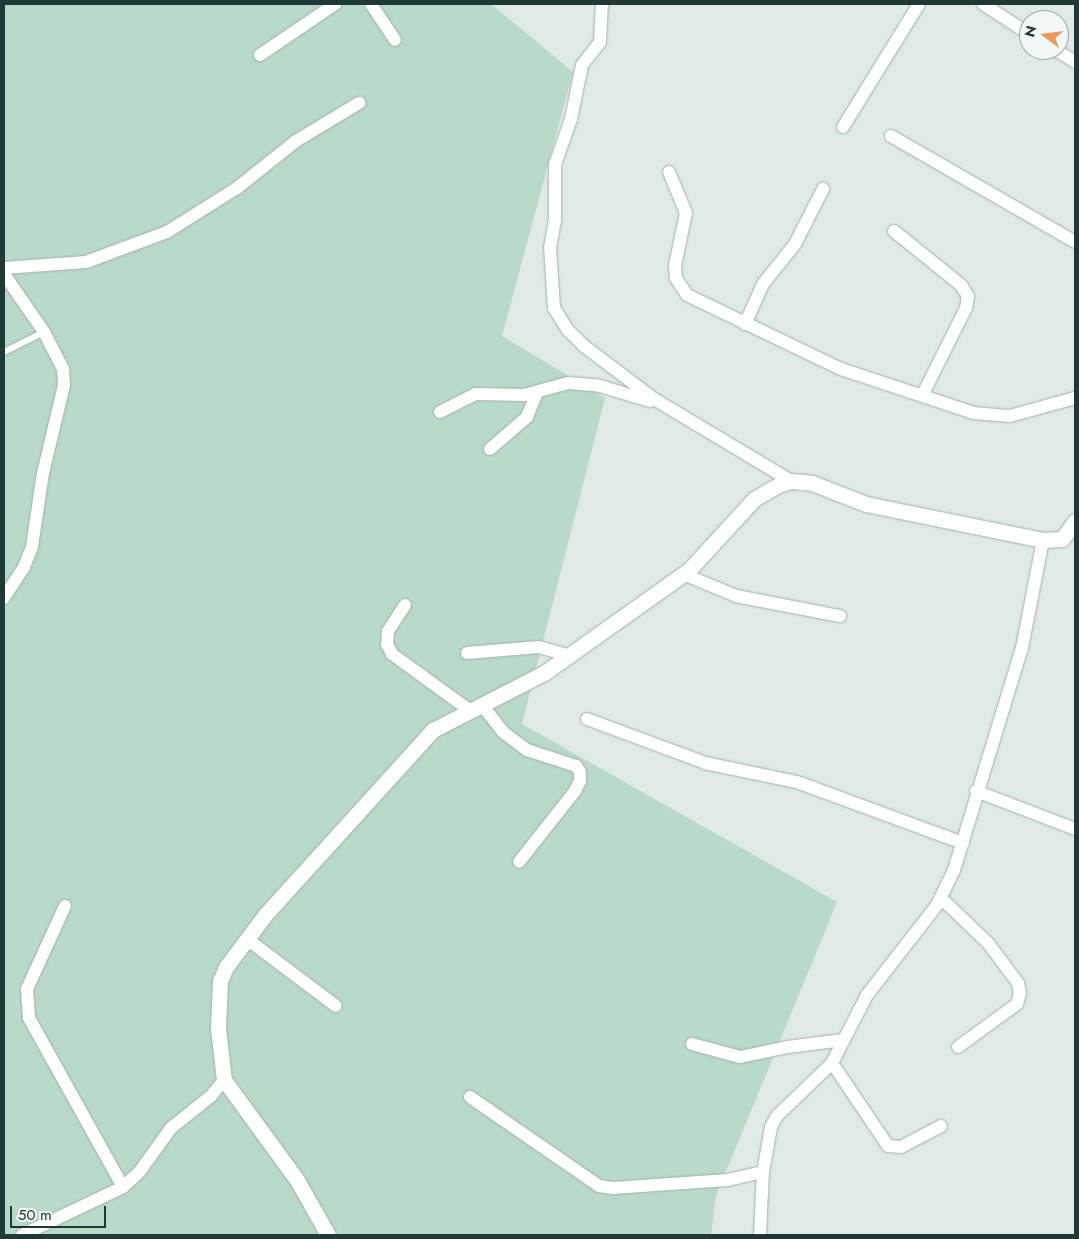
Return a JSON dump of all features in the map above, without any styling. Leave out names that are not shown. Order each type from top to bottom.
[{"type":"street","points":[[260,55],[335,4]]},
{"type":"street","points":[[372,4],[396,40]]},
{"type":"street","points":[[602,4],[602,37],[582,65],[571,119],[555,165],[555,220],[550,247],[554,308],[566,329],[584,346],[660,403],[791,481]]},
{"type":"street","points":[[844,127],[919,4]]},
{"type":"street","points":[[983,4],[1019,27]]},
{"type":"street","points":[[4,268],[95,260],[175,228],[237,188],[296,142],[360,103]]},
{"type":"street","points":[[891,136],[1075,242]]},
{"type":"street","points":[[669,172],[686,213],[675,265],[680,290],[745,324],[841,368],[922,396],[992,416],[1010,416],[1075,398]]},
{"type":"street","points":[[745,324],[762,284],[795,244],[823,189]]},
{"type":"street","points":[[894,232],[961,285],[968,296],[966,308],[922,396]]},
{"type":"street","points":[[4,274],[44,332],[63,369],[64,385],[43,473],[32,547],[24,567],[4,598]]},
{"type":"street","points":[[440,412],[475,394],[513,396],[537,392],[568,383],[586,384],[660,403]]},
{"type":"street","points":[[490,449],[527,417],[537,392]]},
{"type":"street","points":[[328,1235],[297,1180],[224,1080],[218,1028],[218,995],[226,967],[247,938],[433,730],[524,685],[683,574],[754,499],[767,489],[791,481],[812,483],[874,506],[1043,540],[1069,539],[1075,521]]},
{"type":"street","points":[[760,1235],[763,1172],[772,1127],[777,1116],[832,1063],[867,995],[941,898],[963,842],[976,791],[1022,648],[1043,540]]},
{"type":"street","points":[[683,574],[736,596],[840,616]]},
{"type":"street","points":[[405,605],[388,631],[387,644],[392,654],[476,708],[527,750],[576,766],[580,772],[580,781],[575,791],[519,862]]},
{"type":"street","points":[[467,653],[539,647],[567,655]]},
{"type":"street","points":[[587,719],[705,763],[797,782],[963,842]]},
{"type":"street","points":[[976,791],[1075,829]]},
{"type":"street","points":[[941,898],[988,944],[1018,983],[1020,993],[1017,1004],[958,1047]]},
{"type":"street","points":[[65,906],[27,989],[29,1018],[123,1187]]},
{"type":"street","points":[[247,938],[336,1006]]},
{"type":"street","points":[[692,1044],[740,1057],[844,1040]]},
{"type":"street","points":[[832,1063],[888,1146],[901,1147],[941,1126]]},
{"type":"street","points":[[22,1235],[123,1187],[140,1171],[171,1128],[211,1096],[224,1080]]},
{"type":"street","points":[[470,1097],[599,1186],[613,1188],[728,1180],[763,1172]]},
{"type":"lane","points":[[4,352],[44,332]]},
{"type":"green space","points":[[4,4],[491,4],[573,72],[502,336],[605,398],[522,724],[837,902],[716,1196],[711,1235],[4,1235]]}]
